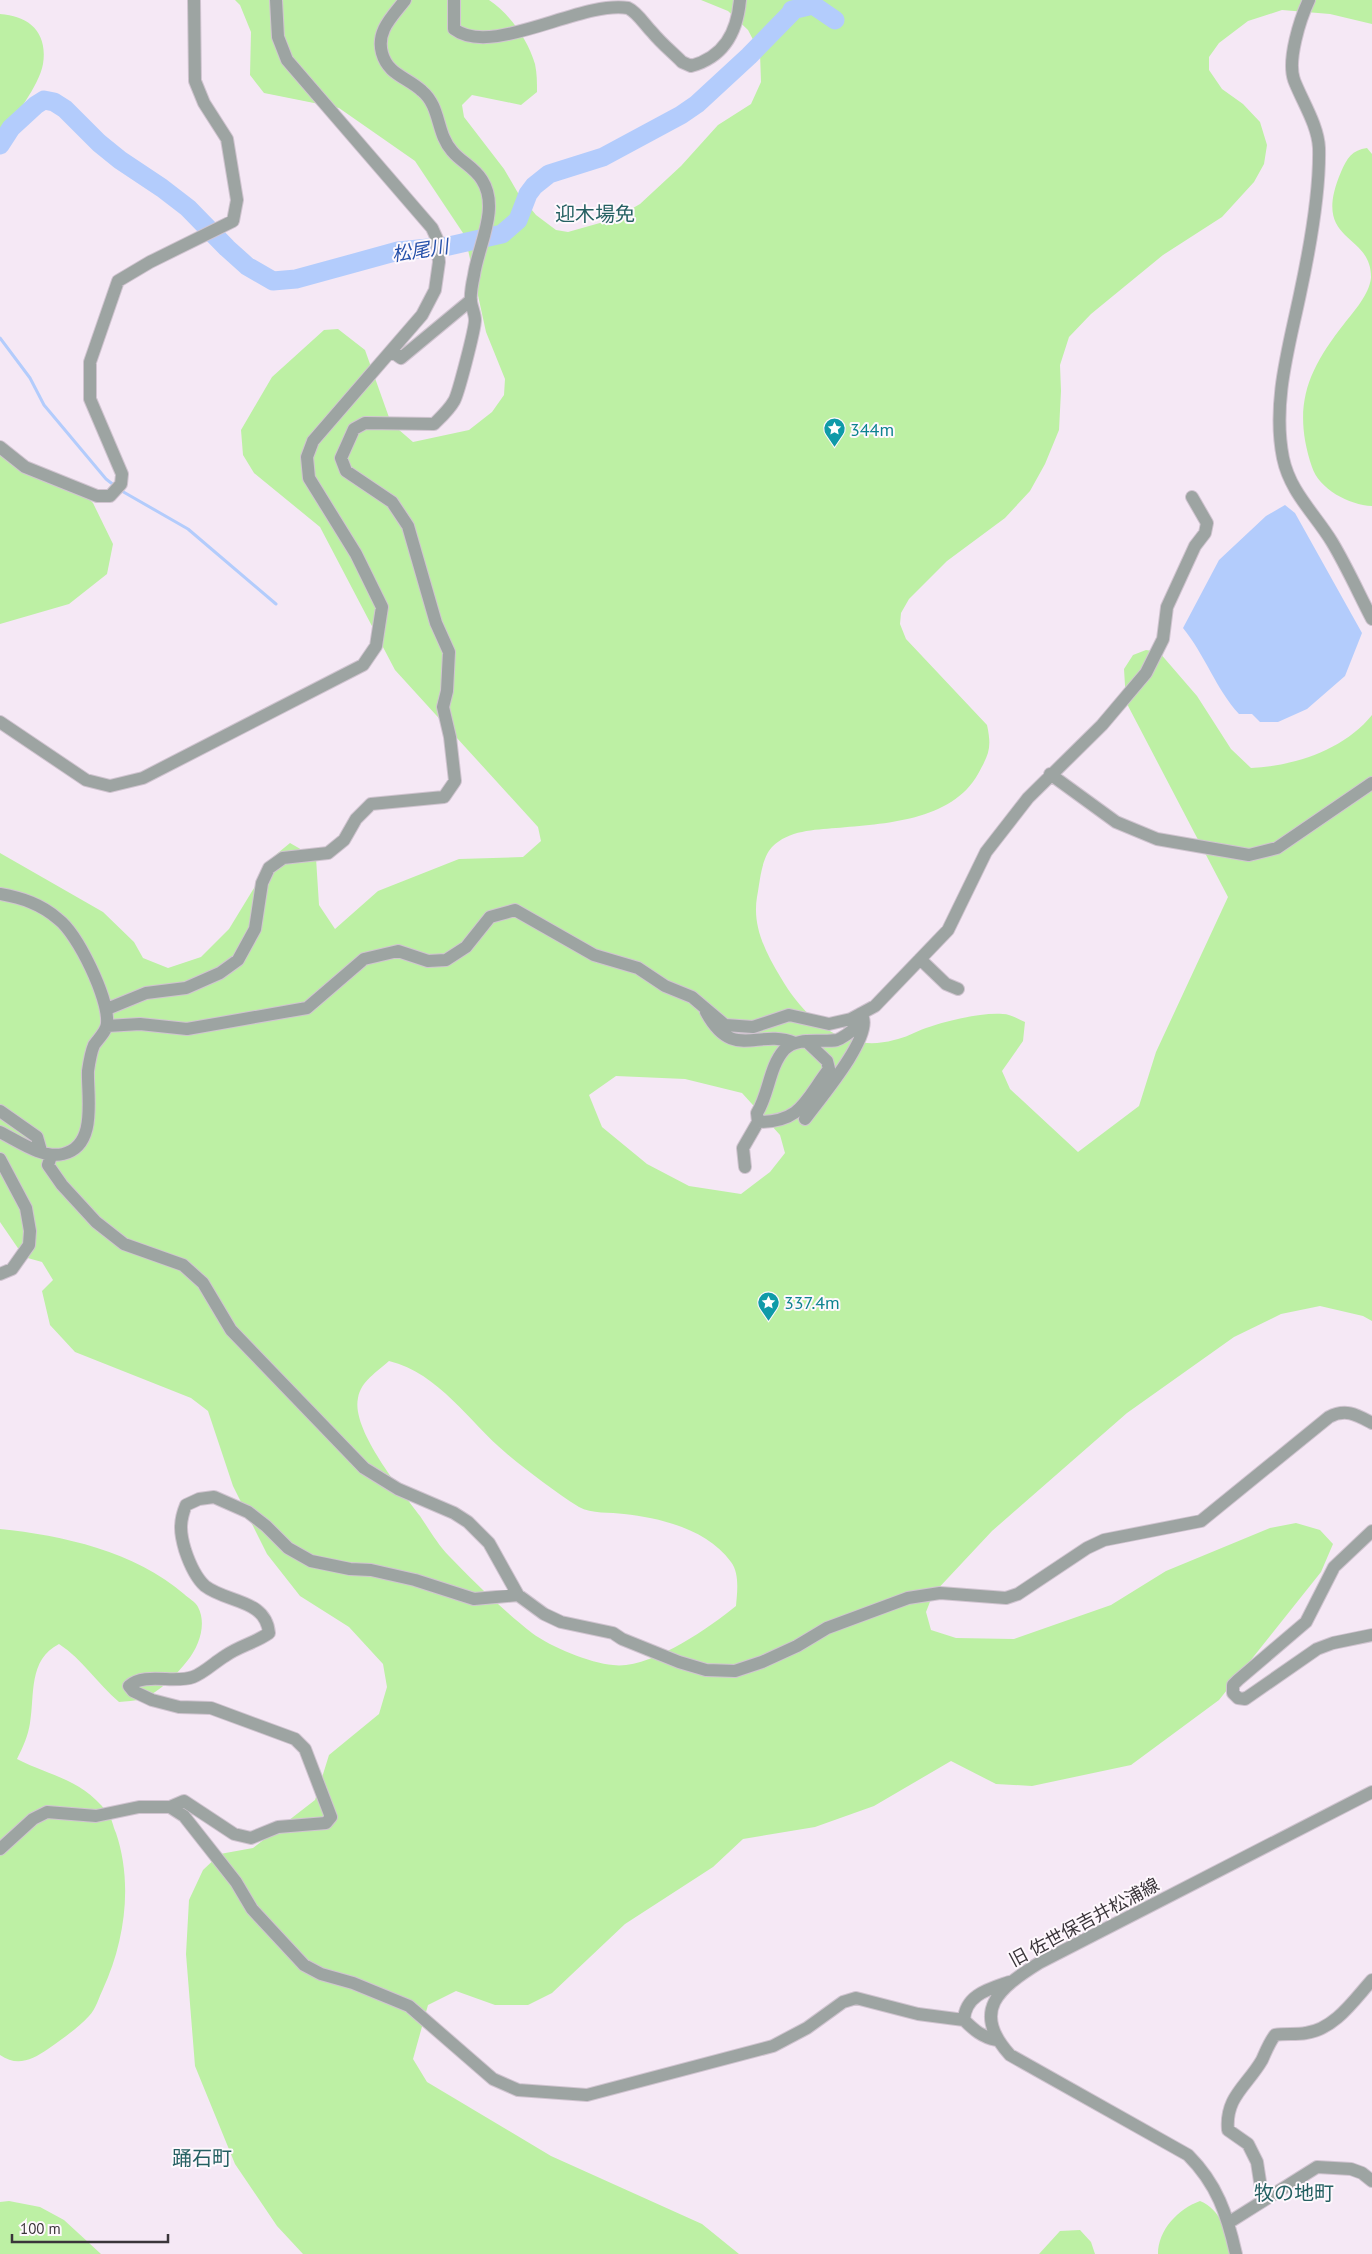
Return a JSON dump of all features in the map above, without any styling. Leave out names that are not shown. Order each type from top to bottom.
[{"type":"street","points":[[0,447],[25,468],[97,496],[110,496],[121,484],[122,474],[90,400],[90,362],[118,282],[150,262],[233,221],[237,200],[227,139],[204,103],[195,81],[194,0]]},
{"type":"street","points":[[0,722],[86,780],[110,786],[142,778],[363,665],[376,646],[382,608],[356,554],[309,478],[307,457],[313,441],[422,315],[435,290],[439,262],[437,239],[432,228],[287,60],[278,37],[276,0]]},
{"type":"street","points":[[107,1009],[146,993],[186,988],[220,973],[238,960],[255,929],[262,883],[269,868],[283,858],[328,853],[344,840],[356,819],[371,804],[444,797],[455,781],[450,736],[443,707],[447,692],[449,652],[436,623],[408,526],[392,502],[346,471],[341,458],[354,429],[365,423],[434,424],[442,416],[455,400],[475,320],[471,300],[489,203],[483,181],[472,167],[452,151],[440,128],[432,102],[422,90],[397,76],[386,63],[380,43],[382,31],[405,0]]},
{"type":"street","points":[[454,0],[454,28],[462,34],[475,36],[519,27],[582,6],[614,3],[630,8],[682,62],[691,66],[705,62],[730,39],[738,21],[740,0]]},
{"type":"street","points":[[1309,0],[1300,19],[1294,48],[1293,78],[1319,146],[1317,188],[1301,292],[1284,363],[1280,436],[1283,460],[1292,485],[1332,542],[1372,619]]},
{"type":"street","points":[[391,351],[401,358],[471,300]]},
{"type":"street","points":[[108,1026],[140,1024],[187,1029],[307,1008],[364,959],[398,951],[428,961],[446,960],[466,947],[490,916],[515,910],[594,955],[638,968],[665,986],[692,997],[725,1025],[753,1027],[789,1015],[829,1024],[851,1019],[875,1006],[948,930],[986,852],[1028,798],[1050,774],[1122,704],[1150,664],[1163,639],[1167,607],[1195,546],[1205,533],[1207,523],[1192,497]]},
{"type":"street","points":[[1050,774],[1116,822],[1149,836],[1249,854],[1277,848],[1372,783]]},
{"type":"street","points":[[0,894],[28,900],[60,919],[81,949],[107,1009],[108,1026],[93,1048],[88,1070],[90,1108],[88,1128],[77,1147],[64,1154],[46,1154],[0,1132]]},
{"type":"street","points":[[920,959],[946,984],[958,989]]},
{"type":"street","points":[[702,1006],[714,1028],[731,1040],[749,1042],[783,1038],[800,1042],[837,1040],[859,1025],[860,1014]]},
{"type":"street","points":[[805,1118],[842,1068],[862,1035],[865,1020],[860,1014]]},
{"type":"street","points":[[758,1122],[776,1122],[795,1115],[828,1068],[827,1061],[800,1042]]},
{"type":"street","points":[[745,1167],[743,1148],[758,1122],[757,1113],[764,1102],[774,1066],[785,1048],[800,1042]]},
{"type":"street","points":[[0,1111],[37,1137],[46,1154],[48,1165],[62,1185],[96,1222],[124,1244],[183,1265],[203,1282],[231,1330],[364,1468],[398,1490],[454,1513],[468,1522],[489,1544],[518,1595],[530,1606],[561,1622],[613,1633],[622,1639],[679,1662],[706,1670],[735,1671],[762,1662],[797,1646],[827,1628],[908,1598],[940,1593],[1006,1598],[1018,1594],[1087,1548],[1104,1540],[1201,1521],[1329,1417],[1339,1411],[1352,1413],[1372,1423]]},
{"type":"street","points":[[0,1159],[26,1208],[30,1231],[29,1245],[12,1269],[0,1274]]},
{"type":"street","points":[[0,1849],[33,1819],[47,1812],[96,1816],[139,1807],[170,1807],[184,1801],[234,1834],[251,1838],[278,1827],[326,1824],[330,1817],[305,1749],[295,1740],[211,1708],[179,1707],[152,1700],[132,1691],[129,1686],[134,1682],[193,1677],[227,1654],[257,1642],[269,1633],[268,1621],[255,1608],[213,1591],[204,1585],[193,1571],[179,1532],[186,1505],[199,1499],[214,1498],[248,1512],[266,1526],[288,1548],[311,1561],[350,1569],[371,1570],[415,1580],[474,1599],[518,1595]]},
{"type":"street","points":[[1372,1531],[1334,1567],[1306,1622],[1238,1680],[1233,1686],[1233,1693],[1238,1698],[1245,1699],[1317,1649],[1333,1643],[1372,1635]]},
{"type":"street","name":"旧 佐世保吉井松浦線","points":[[996,2040],[992,2022],[992,2008],[997,1995],[1009,1982],[1039,1963],[1372,1792]]},
{"type":"street","points":[[170,1807],[184,1816],[236,1882],[252,1909],[304,1964],[321,1974],[353,1983],[409,2006],[493,2079],[518,2090],[587,2095],[773,2046],[807,2028],[843,2002],[856,1998],[918,2014],[964,2020],[980,2035],[996,2040],[1010,2055],[1038,2072],[1188,2155],[1205,2172],[1218,2197],[1228,2223],[1236,2254]]},
{"type":"street","points":[[1263,2201],[1257,2162],[1248,2144],[1228,2130],[1227,2115],[1232,2102],[1262,2060],[1275,2035],[1307,2033],[1325,2026],[1342,2014],[1372,1980]]},
{"type":"street","points":[[964,2020],[965,2011],[977,1996],[987,1989],[1009,1982]]},
{"type":"street","points":[[1228,2223],[1316,2167],[1351,2169],[1362,2173],[1372,2181]]},
{"type":"green space","points":[[235,0],[489,0],[511,20],[528,46],[537,74],[537,92],[521,105],[472,95],[462,105],[464,117],[536,215],[556,230],[568,232],[614,219],[640,204],[681,166],[718,125],[751,104],[761,82],[760,53],[748,30],[728,11],[701,0],[1372,0],[1372,24],[1330,14],[1282,10],[1248,21],[1219,43],[1209,57],[1209,70],[1222,89],[1243,104],[1260,122],[1267,145],[1264,164],[1254,182],[1222,217],[1163,255],[1091,314],[1069,337],[1060,365],[1059,430],[1045,464],[1030,491],[1005,518],[947,561],[909,599],[901,613],[900,624],[906,639],[987,725],[988,751],[978,774],[966,790],[951,802],[934,811],[895,822],[802,832],[779,841],[772,847],[765,858],[756,908],[758,929],[765,949],[775,969],[791,993],[814,1019],[828,1030],[843,1037],[859,1042],[876,1043],[898,1039],[944,1023],[985,1014],[1006,1014],[1025,1022],[1023,1041],[1002,1071],[1010,1089],[1078,1152],[1139,1106],[1156,1052],[1228,897],[1126,702],[1124,669],[1133,655],[1146,650],[1159,652],[1197,696],[1231,749],[1251,768],[1267,767],[1301,760],[1333,747],[1361,727],[1372,715],[1372,1321],[1363,1316],[1320,1306],[1281,1314],[1234,1337],[1127,1413],[992,1531],[933,1594],[926,1612],[931,1630],[956,1638],[1014,1639],[1111,1605],[1166,1571],[1270,1528],[1296,1523],[1320,1530],[1333,1544],[1321,1572],[1219,1700],[1131,1765],[1032,1786],[996,1784],[951,1761],[874,1806],[815,1827],[743,1839],[713,1867],[625,1924],[552,1993],[528,2005],[495,2005],[456,1991],[428,2005],[413,2059],[427,2082],[551,2156],[702,2224],[739,2254],[303,2254],[277,2226],[235,2164],[195,2066],[186,1954],[189,1900],[203,1870],[220,1854],[253,1848],[315,1800],[329,1755],[379,1714],[387,1687],[383,1664],[349,1627],[300,1596],[267,1554],[233,1486],[208,1411],[191,1398],[75,1352],[50,1325],[42,1291],[53,1280],[42,1262],[24,1257],[0,1222],[0,853],[103,912],[134,942],[143,958],[168,968],[201,957],[229,929],[273,857],[290,843],[316,858],[319,905],[335,929],[378,891],[459,859],[523,857],[541,841],[538,827],[395,670],[320,527],[254,473],[243,455],[241,430],[272,377],[324,330],[338,329],[365,350],[391,423],[413,442],[469,430],[492,412],[504,395],[505,379],[486,332],[465,236],[415,161],[339,108],[264,93],[250,75],[251,32],[240,5]],"holes":[[[616,1076],[685,1079],[742,1093],[780,1135],[785,1153],[770,1172],[741,1194],[689,1186],[647,1164],[602,1127],[589,1095]],[[389,1361],[407,1367],[438,1387],[506,1453],[579,1507],[589,1511],[619,1513],[654,1519],[683,1528],[710,1542],[721,1551],[734,1567],[737,1584],[736,1606],[678,1646],[644,1661],[628,1665],[604,1664],[582,1658],[549,1644],[532,1633],[489,1596],[445,1552],[370,1443],[362,1426],[358,1411],[358,1398],[366,1382]]]},
{"type":"green space","points":[[0,14],[10,15],[28,22],[39,35],[44,53],[41,73],[37,82],[0,136]]},
{"type":"green space","points":[[1367,148],[1372,154],[1372,506],[1354,503],[1345,499],[1328,489],[1321,482],[1312,467],[1303,426],[1304,408],[1312,374],[1331,341],[1360,303],[1370,284],[1369,263],[1362,252],[1337,225],[1333,213],[1333,196],[1345,163],[1354,153]]},
{"type":"green space","points":[[0,450],[76,486],[93,503],[113,544],[107,574],[69,604],[0,624]]},
{"type":"green space","points":[[0,1529],[73,1541],[97,1548],[144,1567],[165,1579],[196,1603],[202,1620],[198,1642],[188,1660],[167,1682],[155,1692],[142,1699],[119,1702],[75,1657],[59,1644],[42,1659],[38,1668],[33,1689],[29,1728],[17,1759],[76,1785],[97,1801],[109,1814],[121,1852],[125,1892],[124,1912],[117,1951],[111,1971],[94,2010],[70,2033],[48,2049],[24,2061],[12,2061],[0,2055]]},
{"type":"green space","points":[[9,2201],[40,2207],[64,2220],[101,2254],[0,2254],[0,2202]]},
{"type":"green space","points":[[1200,2201],[1218,2216],[1233,2254],[1158,2254],[1161,2237],[1165,2229],[1184,2209]]},
{"type":"green space","points":[[1080,2230],[1091,2242],[1095,2254],[1039,2254],[1060,2231]]},
{"type":"water","points":[[1285,505],[1295,513],[1362,633],[1345,676],[1307,709],[1278,722],[1260,722],[1252,714],[1239,714],[1217,683],[1198,649],[1183,628],[1219,560],[1266,516]]},
{"type":"waterway","name":"松尾川","points":[[0,145],[11,128],[36,105],[44,100],[54,102],[65,109],[99,143],[120,160],[188,208],[247,266],[273,281],[296,279],[398,251],[449,246],[502,234],[518,220],[528,194],[534,186],[549,174],[603,157],[681,115],[697,104],[749,56],[792,10],[813,5],[835,20]]},
{"type":"waterway","points":[[0,338],[30,378],[44,405],[106,479],[115,486]]},
{"type":"waterway","points":[[120,490],[188,529],[276,604]]},
{"type":"place","name":"344m","points":[[834,448]]},
{"type":"place","name":"337.4m","points":[[768,1321]]},
{"type":"district","name":"迎木場免","points":[[595,214]]},
{"type":"district","name":"踊石町","points":[[202,2158]]},
{"type":"district","name":"牧の地町","points":[[1294,2193]]}]
